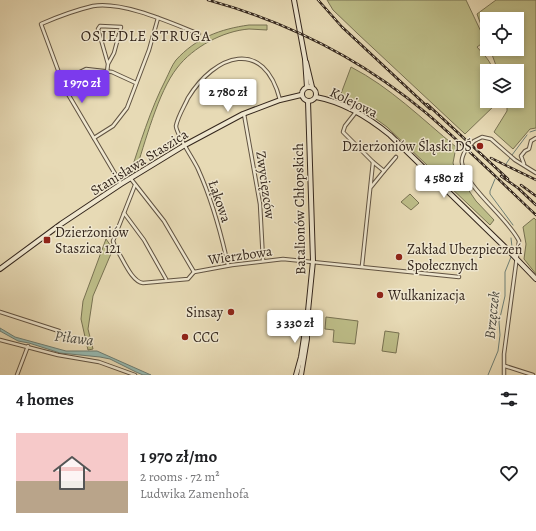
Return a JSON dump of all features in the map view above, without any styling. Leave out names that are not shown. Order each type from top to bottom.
[{"type":"main road","points":[[294,0],[305,59],[309,70],[310,87]]},
{"type":"main road","points":[[310,87],[316,91],[316,97],[313,100],[308,101],[303,99],[301,95],[303,89],[310,87]]},
{"type":"main road","name":"Stanisława Staszica","points":[[0,269],[61,224],[121,184],[185,145],[243,114],[280,100],[301,95]]},
{"type":"main road","name":"Kolejowa","points":[[316,97],[334,102],[368,118],[390,135],[517,259],[536,280]]},
{"type":"main road","name":"Batalionów Chłopskich","points":[[296,375],[307,315],[313,261],[308,101]]},
{"type":"main road","name":"Batalionów Chłopskich","points":[[301,375],[307,339],[307,315]]},
{"type":"street","points":[[121,184],[77,111],[62,81],[41,24],[78,10],[102,6],[128,9],[158,18],[199,34]]},
{"type":"street","points":[[94,138],[113,126],[127,108],[158,18]]},
{"type":"street","points":[[108,64],[114,53],[121,27],[100,26],[98,29],[108,64],[108,72]]},
{"type":"street","name":"Łąkowa","points":[[228,265],[213,206],[198,169],[177,131],[181,113],[200,82],[220,65],[246,58],[257,61],[269,72],[280,100]]},
{"type":"street","points":[[62,81],[86,69],[108,72],[136,83]]},
{"type":"street","points":[[356,112],[345,126],[343,132],[384,171]]},
{"type":"street","name":"Zwycięzców","points":[[243,114],[260,204],[263,260]]},
{"type":"street","points":[[504,375],[504,354],[520,244],[518,238],[465,172],[461,162],[465,151],[474,141],[482,137],[489,138],[515,160],[524,164],[536,173]]},
{"type":"street","points":[[524,164],[521,156],[529,149],[531,141],[536,138]]},
{"type":"street","points":[[371,187],[396,157]]},
{"type":"street","points":[[362,266],[373,162]]},
{"type":"street","points":[[131,179],[164,222],[194,272]]},
{"type":"street","name":"Wierzbowa","points":[[135,185],[113,241],[132,275],[139,282],[188,279],[194,272],[228,265],[283,259],[459,277]]},
{"type":"street","points":[[124,212],[144,240],[166,280]]},
{"type":"street","points":[[0,312],[59,331]]},
{"type":"street","points":[[0,340],[28,346],[58,355],[99,362],[135,375]]},
{"type":"street","points":[[17,375],[28,346]]},
{"type":"street","points":[[505,366],[533,375]]},
{"type":"green space","points":[[327,0],[466,0],[480,30],[480,45],[477,47],[480,50],[480,56],[486,56],[490,64],[480,64],[480,108],[492,108],[465,134],[333,10]]},
{"type":"green space","points":[[496,0],[536,0],[536,128],[530,129],[513,149],[494,132],[507,111],[507,108],[524,108],[524,64],[495,64],[493,56],[524,56],[524,12],[480,12],[480,22],[477,14]]},
{"type":"green space","points":[[249,25],[267,25],[267,30],[239,30],[209,41],[191,53],[177,68],[170,78],[158,104],[135,173],[129,177],[155,103],[176,60],[200,40],[218,32]]},
{"type":"green space","points":[[351,67],[379,84],[456,147],[453,163],[456,172],[476,201],[494,220],[490,225],[387,127],[365,111],[339,99]]},
{"type":"green space","points":[[410,194],[419,203],[411,210],[401,202]]},
{"type":"green space","points":[[534,218],[536,220],[536,274],[524,259],[526,244],[523,227]]},
{"type":"green space","points":[[106,239],[113,249],[93,296],[88,329],[93,349],[88,350],[81,319],[83,301]]},
{"type":"green space","points":[[326,317],[358,321],[355,344],[333,342],[334,330],[325,329]]},
{"type":"green space","points":[[385,331],[399,333],[396,353],[382,351]]},
{"type":"water","points":[[0,328],[15,337],[66,351],[97,351],[151,375],[143,375],[110,359],[60,353],[18,341],[0,331]]},
{"type":"waterway","name":"Brzęczek","points":[[530,132],[536,130]]},
{"type":"waterway","name":"Brzęczek","points":[[512,155],[527,135]]},
{"type":"waterway","name":"Brzęczek","points":[[506,164],[510,158]]},
{"type":"waterway","name":"Brzęczek","points":[[495,179],[490,194],[513,225]]},
{"type":"waterway","name":"Brzęczek","points":[[511,238],[512,247]]},
{"type":"waterway","name":"Brzęczek","points":[[488,375],[498,351],[500,335],[499,322],[505,296],[505,272],[511,257]]},
{"type":"railway","points":[[208,0],[267,19],[295,31],[322,44],[375,75],[401,93],[439,124],[536,215]]},
{"type":"railway","points":[[318,0],[342,27],[430,109]]},
{"type":"railway","points":[[427,104],[508,179]]},
{"type":"railway","points":[[491,158],[536,180]]},
{"type":"railway","points":[[501,176],[518,188],[536,205]]},
{"type":"railway","points":[[521,185],[536,196]]},
{"type":"place","name":"Dzierżoniów Śląski DŚ","points":[[480,146]]},
{"type":"place","name":"Dzierżoniów Staszica 121","points":[[47,240]]},
{"type":"place","name":"Zakład Ubezpieczeń Społecznych","points":[[399,257]]},
{"type":"place","name":"Wulkanizacja","points":[[380,295]]},
{"type":"place","name":"Sinsay","points":[[231,312]]},
{"type":"place","name":"CCC","points":[[185,337]]},
{"type":"district","name":"OSIEDLE STRUGA","points":[[146,36]]},
{"type":"water label","name":"Piława","points":[[74,338]]}]
